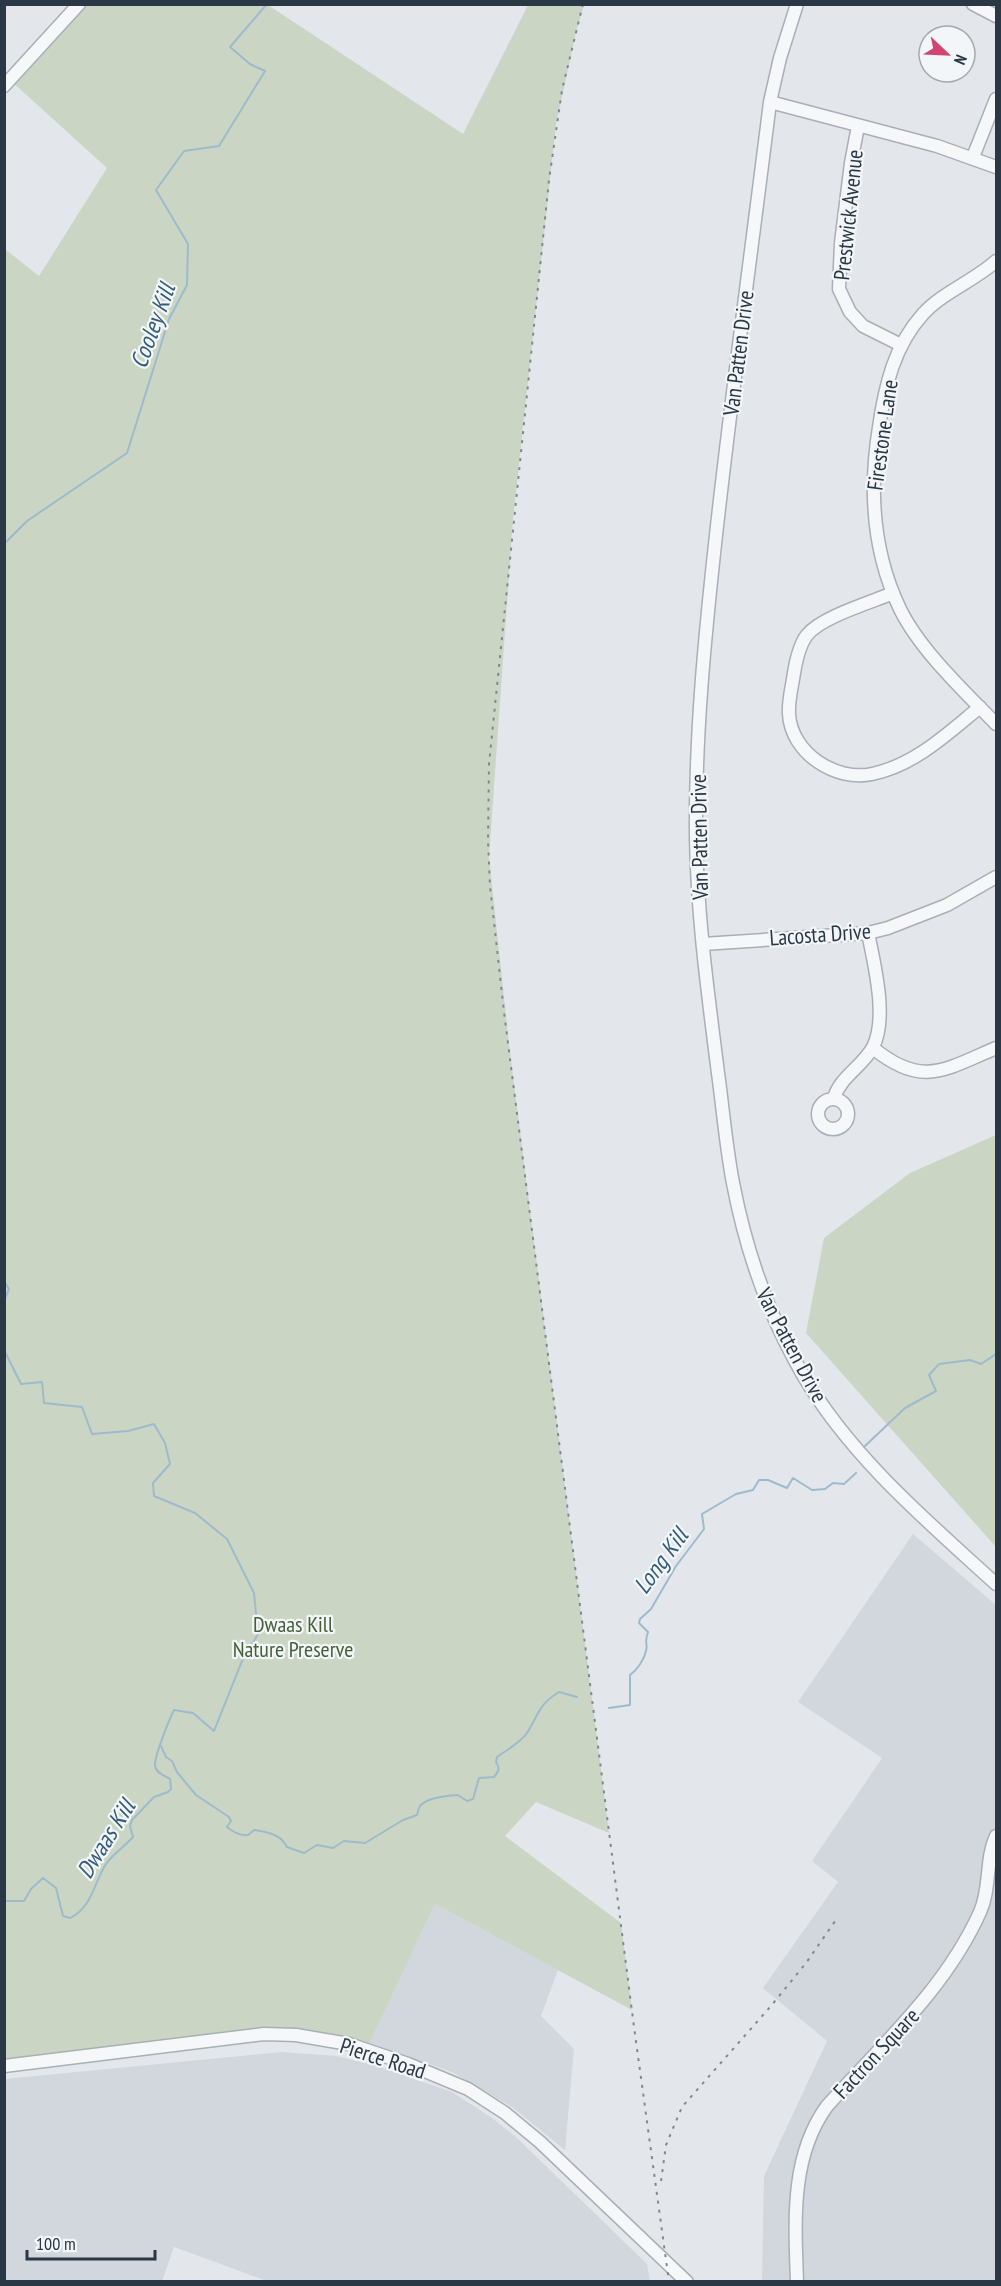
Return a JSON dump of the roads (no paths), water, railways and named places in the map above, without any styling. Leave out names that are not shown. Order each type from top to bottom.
[{"type":"street","points":[[4,86],[79,4]]},
{"type":"street","name":"Van Patten Drive","points":[[796,4],[770,102],[732,393],[700,682],[696,836],[706,988],[732,1181],[751,1258],[776,1325],[803,1376],[823,1407],[855,1447],[929,1523],[996,1584]]},
{"type":"street","points":[[973,4],[996,16]]},
{"type":"street","points":[[973,158],[996,99]]},
{"type":"street","points":[[770,102],[973,158],[996,167]]},
{"type":"street","name":"Prestwick Avenue","points":[[858,126],[841,243],[839,289],[850,312],[863,326],[901,345]]},
{"type":"street","name":"Firestone Lane","points":[[996,261],[923,313],[901,345],[883,397],[873,465],[874,515],[884,567],[893,593],[911,628],[944,669],[996,724]]},
{"type":"street","points":[[893,593],[814,627],[807,635],[796,662],[789,708],[789,716],[801,745],[808,754],[828,768],[848,775],[873,774],[931,748],[980,707]]},
{"type":"street","name":"Lacosta Drive","points":[[703,944],[868,933],[888,928],[947,905],[996,877]]},
{"type":"street","points":[[834,1098],[838,1088],[873,1048],[879,1015],[875,969],[868,933]]},
{"type":"street","points":[[873,1048],[888,1061],[902,1068],[919,1072],[934,1071],[958,1064],[996,1048]]},
{"type":"street","name":"Factron Square","points":[[797,2282],[795,2215],[798,2180],[804,2152],[816,2121],[834,2097],[917,2008],[968,1936],[986,1897],[991,1854],[996,1836]]},
{"type":"street","name":"Pierce Road","points":[[4,2066],[264,2034],[296,2035],[349,2044],[447,2079],[468,2089],[505,2113],[540,2142],[687,2282]]},
{"type":"waterway","name":"Cooley Kill","points":[[4,544],[27,521],[127,453],[169,319],[187,285],[188,244],[156,190],[184,151],[219,146],[265,71],[250,64],[230,47],[267,4]]},
{"type":"waterway","name":"Dwaas Kill","points":[[4,1281],[9,1289],[4,1301]]},
{"type":"waterway","name":"Dwaas Kill","points":[[4,1350],[21,1384],[42,1382],[44,1403],[82,1407],[92,1434],[128,1431],[154,1424],[165,1443],[170,1464],[153,1483],[154,1496],[195,1513],[227,1539],[254,1593],[258,1634],[242,1661],[214,1731],[193,1713],[174,1710],[155,1761],[159,1772],[170,1779],[171,1789],[154,1797],[132,1820],[130,1826],[133,1837],[106,1864],[83,1908],[70,1918],[63,1916],[56,1888],[43,1878],[31,1889],[24,1901],[4,1901]]},
{"type":"waterway","name":"Long Kill","points":[[865,1446],[905,1408],[936,1391],[929,1375],[939,1364],[970,1360],[981,1364],[996,1354]]},
{"type":"waterway","name":"Long Kill","points":[[609,1708],[630,1705],[630,1675],[645,1654],[648,1632],[639,1623],[640,1619],[651,1609],[676,1566],[704,1529],[702,1514],[736,1494],[753,1490],[759,1480],[768,1480],[787,1488],[793,1478],[812,1490],[825,1489],[833,1483],[844,1484],[856,1473]]},
{"type":"waterway","name":"Long Kill","points":[[161,1746],[166,1757],[172,1761],[177,1772],[196,1795],[229,1817],[231,1821],[227,1827],[229,1829],[242,1835],[248,1835],[254,1830],[269,1833],[281,1839],[287,1847],[304,1853],[317,1845],[333,1848],[344,1841],[365,1843],[403,1820],[417,1815],[420,1806],[432,1799],[458,1795],[467,1801],[473,1799],[479,1778],[494,1777],[498,1770],[497,1757],[524,1736],[547,1701],[559,1692],[577,1697]]},
{"type":"railway","points":[[583,4],[562,90],[549,180],[489,764],[488,841],[490,886],[504,1012],[634,2027],[669,2282]]},
{"type":"railway","points":[[661,2181],[666,2145],[682,2107],[771,2006],[806,1963],[838,1917]]},
{"type":"park label","name":"Dwaas Kill Nature Preserve","points":[[293,1637]]}]
